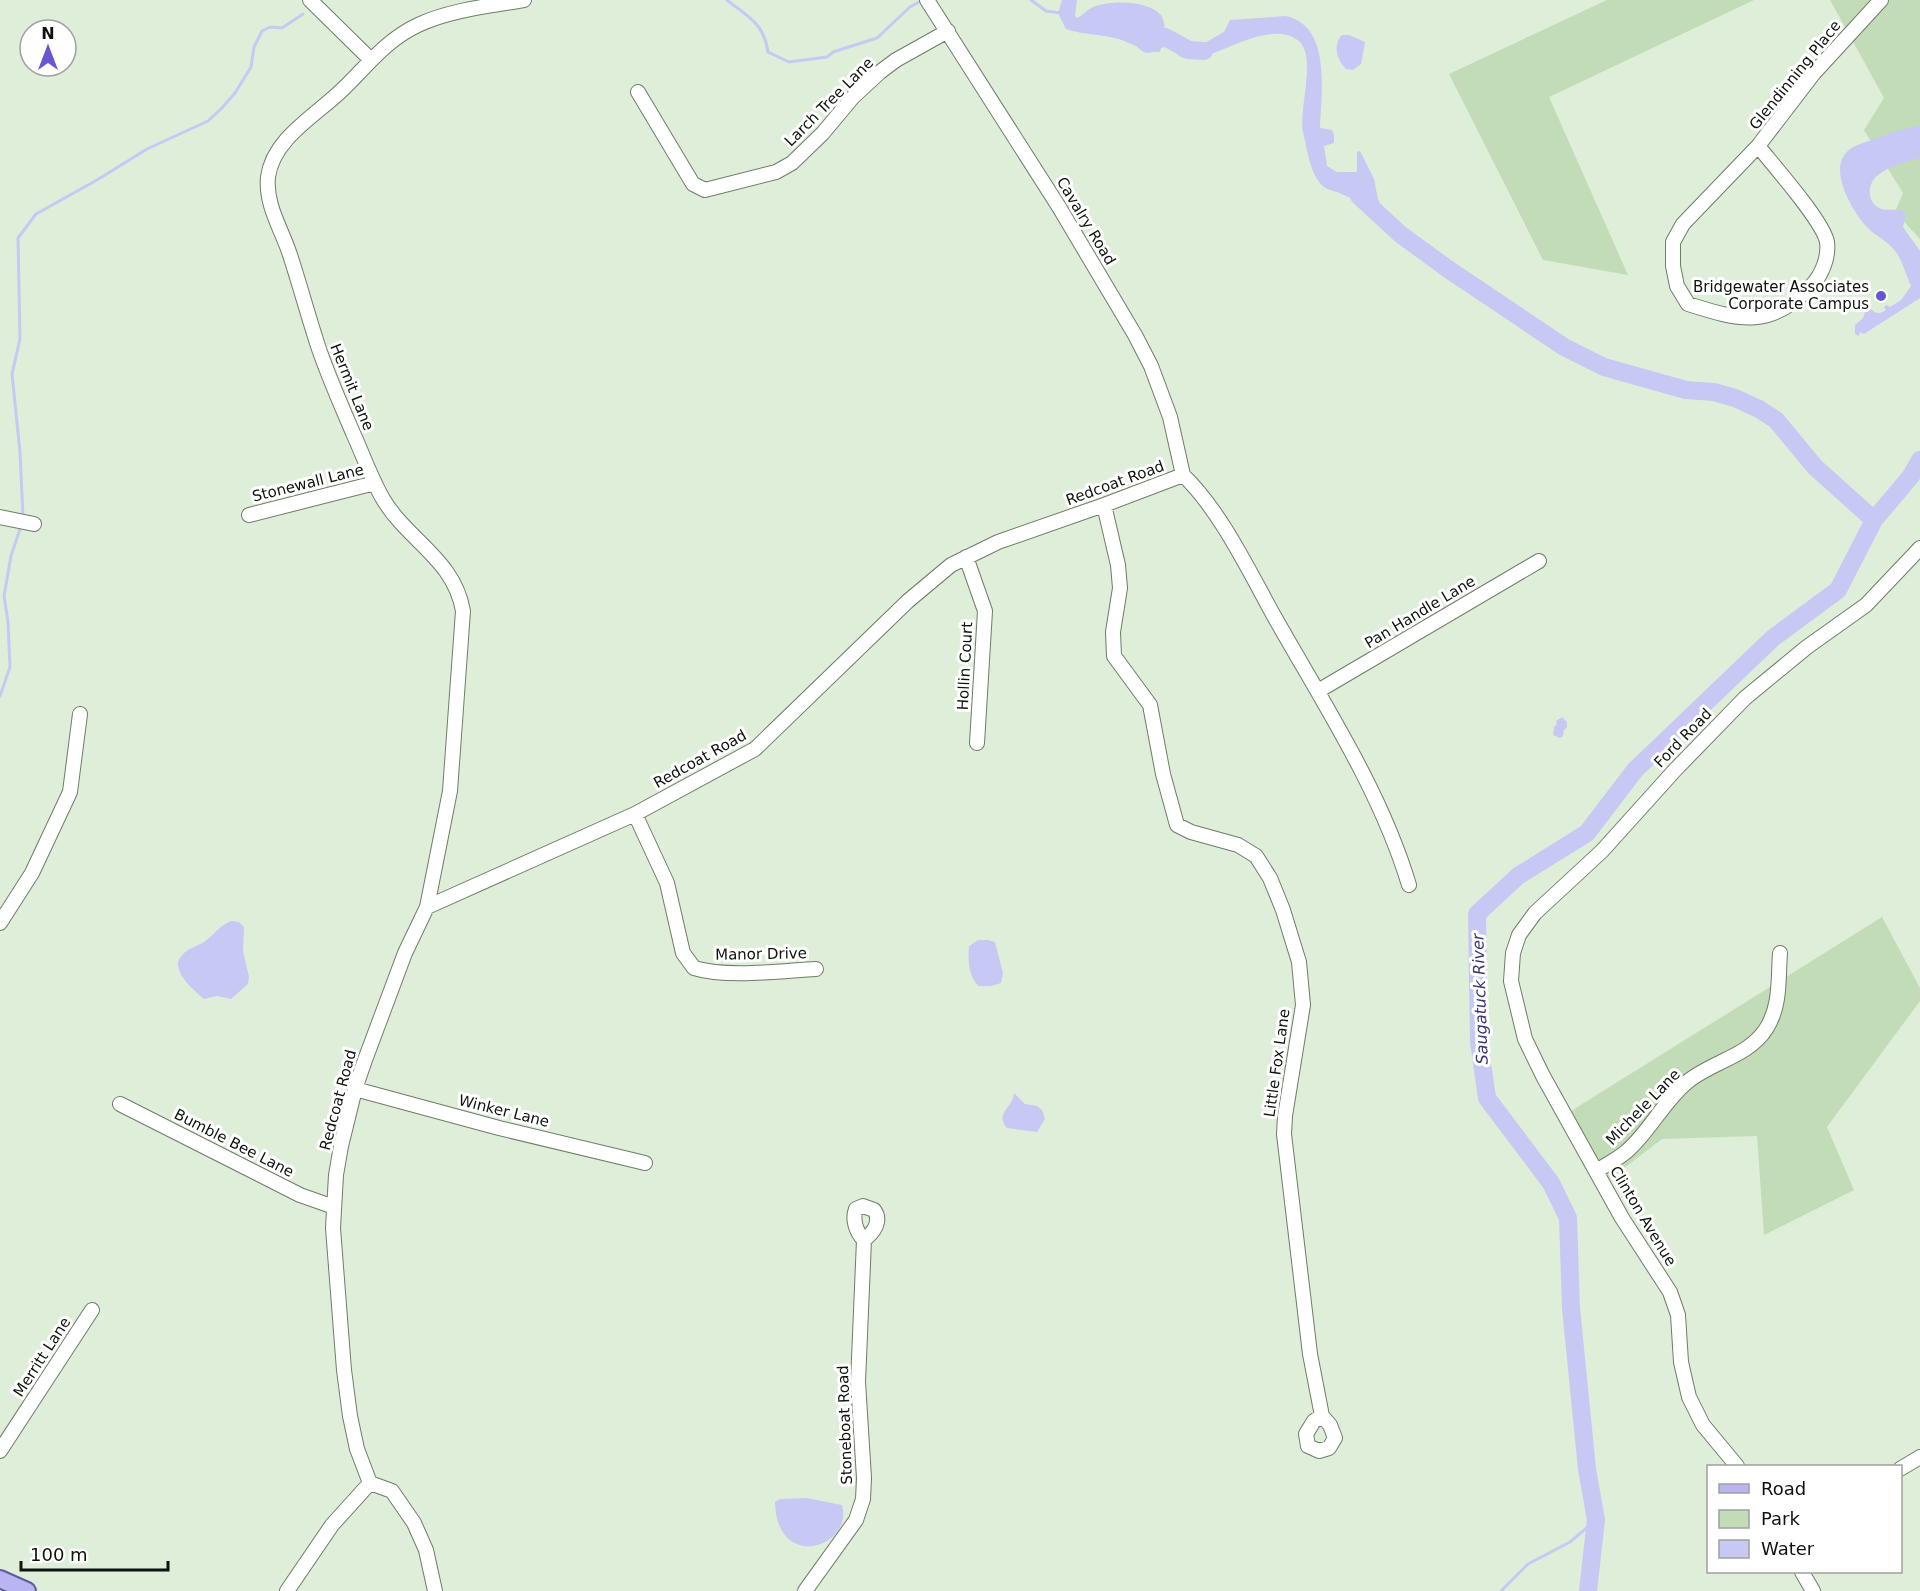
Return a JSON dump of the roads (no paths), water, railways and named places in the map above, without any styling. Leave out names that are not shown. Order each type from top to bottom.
[{"type":"main road","points":[[0,1579],[27,1591]]},
{"type":"street","points":[[310,0],[370,59]]},
{"type":"street","name":"Hermit Lane","points":[[427,907],[450,791],[463,611],[460,595],[448,572],[397,518],[375,483],[320,351],[291,256],[271,206],[268,174],[288,138],[344,89],[370,59],[389,44],[424,22],[461,12],[524,0]]},
{"type":"street","name":"Cavalry Road","points":[[927,0],[1059,207],[1135,335],[1151,366],[1170,417],[1184,475]]},
{"type":"street","name":"Glendinning Place","points":[[1758,146],[1819,224],[1827,243],[1826,258],[1822,272],[1804,294],[1779,313],[1757,318],[1735,318],[1688,304],[1677,286],[1673,266],[1673,242],[1683,224],[1758,146],[1814,73],[1881,0]]},
{"type":"street","name":"Larch Tree Lane","points":[[638,92],[693,184],[705,190],[776,172],[792,163],[823,134],[853,97],[880,72],[896,60],[948,32]]},
{"type":"street","name":"Redcoat Road","points":[[369,1483],[357,1449],[344,1370],[333,1228],[334,1207],[341,1146],[355,1089],[405,953],[427,907],[635,814],[755,748],[908,601],[934,578],[966,557],[998,542],[1104,506],[1184,475],[1200,490],[1318,691],[1386,822],[1396,845],[1408,885]]},
{"type":"street","name":"Stonewall Lane","points":[[249,515],[375,483]]},
{"type":"street","name":"Little Fox Lane","points":[[1104,506],[1118,565],[1120,588],[1113,632],[1114,656],[1150,705],[1162,774],[1177,825],[1191,832],[1238,845],[1256,855],[1270,878],[1294,941],[1299,962],[1303,1005],[1284,1134],[1310,1354],[1322,1416]]},
{"type":"street","points":[[0,518],[34,524]]},
{"type":"street","name":"Ford Road","points":[[1511,981],[1513,953],[1519,935],[1543,904],[1602,851],[1745,698],[1807,646],[1866,605],[1920,548]]},
{"type":"street","name":"Hollin Court","points":[[966,557],[985,610],[977,743]]},
{"type":"street","name":"Pan Handle Lane","points":[[1318,691],[1539,561]]},
{"type":"street","points":[[0,923],[32,873],[70,792],[80,714]]},
{"type":"street","name":"Manor Drive","points":[[635,814],[667,883],[683,953],[694,968],[713,972],[816,969]]},
{"type":"street","name":"Michele Lane","points":[[1596,1171],[1626,1152],[1662,1107],[1688,1082],[1706,1069],[1757,1041],[1775,1012],[1779,990],[1780,953]]},
{"type":"street","name":"Clinton Avenue","points":[[1511,981],[1525,1039],[1547,1084],[1622,1218],[1673,1299],[1679,1323],[1682,1372],[1692,1406],[1703,1425],[1735,1465]]},
{"type":"street","name":"Winker Lane","points":[[355,1089],[645,1163]]},
{"type":"street","name":"Bumble Bee Lane","points":[[120,1104],[300,1195],[334,1207]]},
{"type":"street","name":"Stoneboat Road","points":[[805,1591],[856,1520],[863,1499],[864,1478],[858,1382],[864,1240]]},
{"type":"street","name":"Merritt Lane","points":[[0,1451],[92,1310]]},
{"type":"street","points":[[1902,1467],[1920,1457]]},
{"type":"street","points":[[287,1591],[332,1525],[369,1483],[392,1491],[414,1523],[426,1550],[435,1591]]},
{"type":"street","points":[[1803,1573],[1813,1591]]},
{"type":"water","points":[[1062,0],[1077,0],[1075,16],[1077,18],[1093,7],[1109,3],[1139,4],[1155,10],[1161,15],[1164,24],[1160,52],[1119,39],[1066,29],[1058,13]]},
{"type":"water","points":[[1286,16],[1301,22],[1311,33],[1317,47],[1322,80],[1320,128],[1332,130],[1334,135],[1334,143],[1324,146],[1327,166],[1337,172],[1357,172],[1357,152],[1360,151],[1374,179],[1382,208],[1372,214],[1356,201],[1324,187],[1315,176],[1302,122],[1306,56],[1303,46],[1296,39],[1281,34],[1265,35],[1201,57],[1188,59],[1178,55],[1181,46],[1195,47],[1224,32],[1230,20]]},
{"type":"water","points":[[1342,35],[1349,35],[1365,42],[1361,64],[1353,70],[1346,69],[1338,57],[1336,48]]},
{"type":"water","points":[[1920,127],[1920,158],[1881,173],[1871,184],[1870,197],[1879,208],[1902,210],[1906,214],[1903,227],[1920,251],[1920,298],[1864,334],[1860,332],[1859,336],[1855,334],[1855,325],[1863,318],[1866,309],[1870,308],[1877,313],[1883,312],[1887,305],[1890,307],[1901,300],[1911,286],[1896,252],[1862,222],[1851,205],[1842,184],[1840,165],[1846,153],[1857,145]]},
{"type":"water","points":[[1562,717],[1567,722],[1567,727],[1560,738],[1553,735],[1556,721]]},
{"type":"water","points":[[231,921],[239,922],[244,927],[243,951],[249,977],[248,984],[231,999],[217,996],[204,999],[183,978],[178,962],[184,953],[204,942]]},
{"type":"water","points":[[978,940],[995,942],[1003,973],[1001,983],[979,986],[975,982],[969,962],[969,946]]},
{"type":"water","points":[[1014,1093],[1025,1104],[1037,1106],[1042,1110],[1045,1119],[1037,1132],[1007,1128],[1004,1123],[1003,1114],[1011,1103]]},
{"type":"water","points":[[806,1498],[842,1505],[843,1520],[837,1533],[813,1546],[800,1545],[788,1538],[779,1524],[775,1502],[780,1499]]},
{"type":"waterway","points":[[727,0],[759,27],[768,52],[789,62],[827,57],[833,52],[877,38],[910,7],[919,2]]},
{"type":"waterway","points":[[1031,0],[1046,11],[1061,13]]},
{"type":"waterway","points":[[23,517],[20,452],[12,374],[20,339],[18,238],[36,214],[147,149],[208,121],[235,93],[251,67],[254,47],[262,31],[270,27],[282,28],[303,14]]},
{"type":"waterway","points":[[1144,41],[1148,44],[1165,37],[1189,50],[1204,51]]},
{"type":"waterway","points":[[1359,196],[1400,234],[1564,347],[1604,367],[1686,390],[1714,392],[1735,398],[1759,409],[1776,420],[1815,467],[1874,520]]},
{"type":"waterway","name":"Saugatuck River","points":[[1588,1591],[1596,1520],[1587,1469],[1571,1308],[1568,1218],[1551,1183],[1487,1098],[1479,1042],[1477,914],[1518,876],[1587,833],[1635,770],[1773,638],[1838,590],[1874,520],[1911,476],[1920,460]]},
{"type":"waterway","points":[[0,696],[10,667],[4,596],[11,556],[20,529]]},
{"type":"waterway","points":[[1501,1591],[1528,1564],[1570,1542],[1596,1520]]},
{"type":"place","name":"Bridgewater Associates Corporate Campus","points":[[1881,296]]}]
